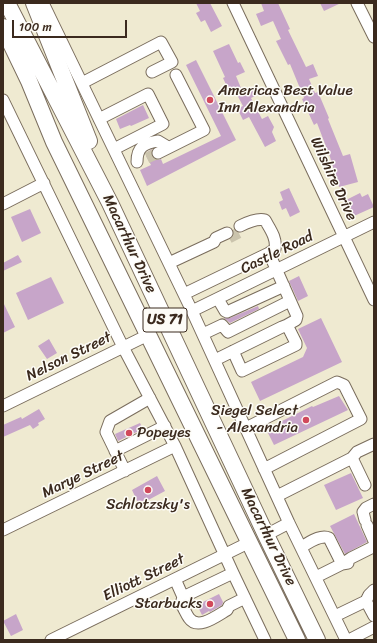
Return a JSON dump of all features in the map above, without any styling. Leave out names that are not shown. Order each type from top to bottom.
[{"type":"highway","name":"Macarthur Drive","points":[[7,3],[110,203],[317,640]]},
{"type":"highway","points":[[34,3],[96,158],[110,203]]},
{"type":"highway","name":"Macarthur Drive","points":[[3,27],[28,80],[54,142],[297,640]]},
{"type":"highway","points":[[3,54],[54,142]]},
{"type":"highway","points":[[250,542],[266,535]]},
{"type":"street","name":"Macarthur Drive","points":[[43,3],[203,334],[289,523],[348,640]]},
{"type":"street","name":"Wilshire Drive","points":[[233,3],[374,300]]},
{"type":"street","points":[[357,3],[374,37]]},
{"type":"street","points":[[82,83],[162,42],[172,62],[152,72]]},
{"type":"street","points":[[158,153],[204,130],[176,75]]},
{"type":"street","points":[[99,119],[148,94],[163,124],[114,149]]},
{"type":"street","points":[[3,100],[124,347],[175,446],[224,555],[265,640]]},
{"type":"street","points":[[124,168],[142,160],[137,155],[140,148],[150,142],[158,141],[168,147]]},
{"type":"street","points":[[3,204],[44,183]]},
{"type":"street","points":[[184,294],[269,253],[275,248],[276,244],[274,237],[265,220],[252,222],[251,225],[241,229]]},
{"type":"street","name":"Castle Road","points":[[192,311],[374,222]]},
{"type":"street","points":[[169,263],[214,242],[216,238],[228,235]]},
{"type":"street","points":[[215,360],[295,321],[297,318],[269,253]]},
{"type":"street","points":[[233,270],[241,288]]},
{"type":"street","points":[[218,299],[227,312],[284,286]]},
{"type":"street","points":[[203,334],[222,326],[228,332],[290,301]]},
{"type":"street","points":[[233,351],[242,371],[245,370],[296,345],[287,325]]},
{"type":"street","name":"Nelson Street","points":[[3,406],[148,335]]},
{"type":"street","points":[[246,428],[337,382],[344,385],[361,419],[264,469]]},
{"type":"street","points":[[125,470],[117,450],[106,432],[110,421],[150,398]]},
{"type":"street","points":[[117,450],[165,426]]},
{"type":"street","points":[[277,496],[352,458],[357,452],[374,444]]},
{"type":"street","name":"Marye Street","points":[[3,530],[175,446]]},
{"type":"street","points":[[352,458],[365,485]]},
{"type":"street","points":[[374,504],[366,508],[363,512],[374,541]]},
{"type":"street","points":[[266,535],[289,523]]},
{"type":"street","points":[[301,547],[325,536],[329,538],[342,564]]},
{"type":"street","name":"Elliott Street","points":[[51,640],[250,542]]},
{"type":"street","points":[[316,577],[373,547],[374,545]]},
{"type":"street","points":[[342,564],[353,562],[374,552]]},
{"type":"street","points":[[184,597],[233,573]]},
{"type":"street","points":[[175,579],[193,616],[199,619],[245,598]]},
{"type":"street","points":[[335,616],[366,601],[374,590]]},
{"type":"street","points":[[366,601],[374,616]]},
{"type":"street","points":[[348,640],[374,627]]},
{"type":"building","points":[[196,3],[210,3],[222,26],[211,32],[205,20],[201,22],[196,13],[200,11]]},
{"type":"building","points":[[261,3],[278,3],[290,29],[288,30],[306,67],[313,64],[318,76],[309,79],[315,93],[318,92],[343,156],[350,154],[358,182],[339,187],[330,157],[317,123],[314,125],[302,99],[304,98],[290,64],[288,65],[276,41],[281,39],[273,21],[261,26],[256,14],[264,11]]},
{"type":"building","points":[[320,3],[341,3],[324,11]]},
{"type":"building","points":[[229,44],[238,63],[240,62],[245,72],[236,76],[243,93],[253,88],[257,95],[251,98],[262,119],[268,116],[274,127],[272,132],[276,141],[265,147],[249,117],[243,120],[237,108],[243,106],[234,89],[229,91],[223,78],[225,77],[213,51]]},
{"type":"building","name":"Americas Best Value Inn Alexandria","points":[[196,60],[236,140],[147,186],[140,170],[151,165],[146,156],[149,155],[147,152],[152,149],[152,156],[157,160],[161,159],[163,164],[221,136],[186,65]]},
{"type":"building","points":[[143,105],[149,118],[120,129],[116,119]]},
{"type":"building","points":[[289,188],[300,212],[290,217],[286,208],[282,210],[279,202],[283,200],[280,192]]},
{"type":"building","points":[[360,193],[362,197],[368,194],[374,207],[354,216],[346,200]]},
{"type":"building","points":[[30,209],[41,233],[22,242],[11,217]]},
{"type":"building","points":[[18,255],[22,262],[3,271],[3,263]]},
{"type":"building","points":[[299,276],[308,296],[298,301],[289,281]]},
{"type":"building","points":[[51,277],[64,303],[28,320],[16,293]]},
{"type":"building","points":[[3,302],[15,327],[3,333]]},
{"type":"building","points":[[258,306],[259,309],[230,323],[224,318],[230,318]]},
{"type":"building","points":[[321,318],[342,362],[260,401],[251,382],[303,357],[307,348],[298,329]]},
{"type":"building","points":[[49,339],[57,353],[47,359],[38,346]]},
{"type":"building","name":"Siegel Select - Alexandria","points":[[339,396],[348,410],[274,445],[266,429],[312,406],[313,407]]},
{"type":"building","points":[[39,409],[45,419],[38,423],[39,425],[33,429],[30,425],[3,437],[3,425],[21,417],[22,419]]},
{"type":"building","name":"Popeyes","points":[[140,423],[143,429],[118,441],[115,434]]},
{"type":"building","points":[[351,473],[363,498],[336,510],[324,485]]},
{"type":"building","name":"Schlotzsky's","points":[[157,476],[165,491],[139,505],[132,490]]},
{"type":"building","points":[[354,514],[367,542],[345,554],[330,526]]},
{"type":"building","name":"Starbucks","points":[[219,594],[223,602],[222,605],[202,615],[197,605]]},
{"type":"building","points":[[16,614],[23,630],[11,636],[3,621]]},
{"type":"tunnel","points":[[147,158],[158,153]]},
{"type":"tunnel","points":[[229,238],[242,231]]},
{"type":"place","name":"Americas Best Value Inn Alexandria","points":[[210,100]]},
{"type":"place","name":"Siegel Select - Alexandria","points":[[306,420]]},
{"type":"place","name":"Popeyes","points":[[129,433]]},
{"type":"place","name":"Schlotzsky's","points":[[148,490]]},
{"type":"place","name":"Starbucks","points":[[210,604]]}]
